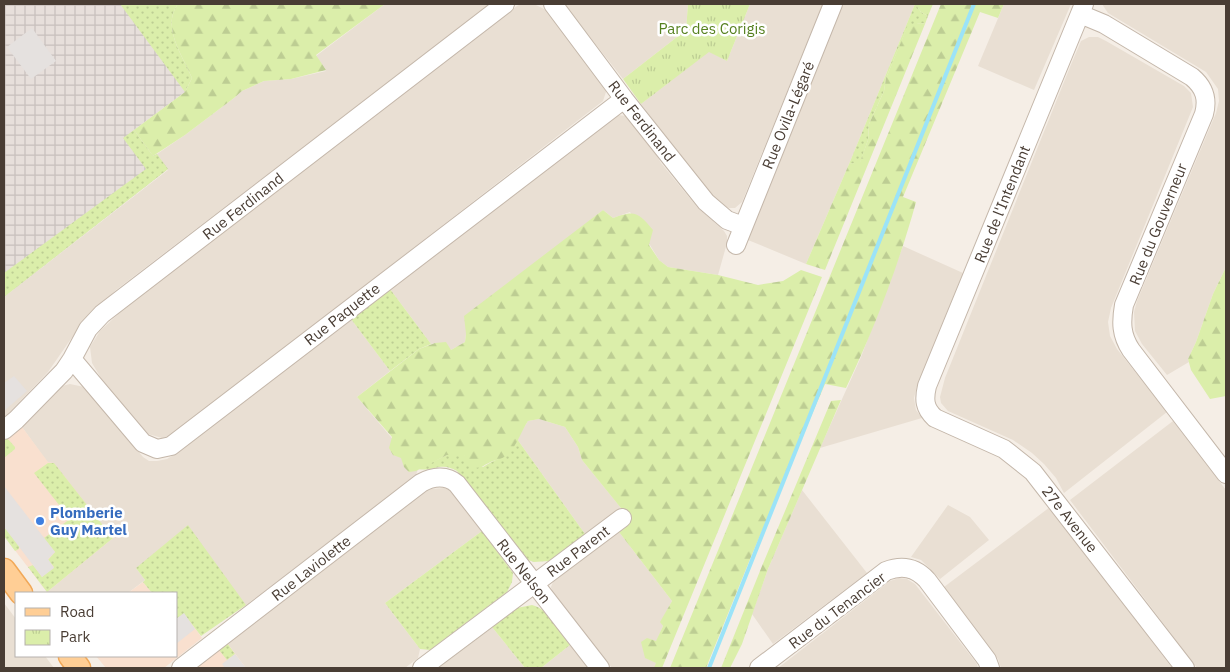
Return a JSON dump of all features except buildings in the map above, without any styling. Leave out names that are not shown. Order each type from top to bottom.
[{"type":"main road","points":[[4,570],[20,592]]},
{"type":"main road","points":[[71,657],[80,668]]},
{"type":"street","name":"Rue Ferdinand","points":[[4,430],[58,378],[72,359],[88,329],[102,314],[505,4]]},
{"type":"street","name":"Rue Ferdinand","points":[[554,4],[624,99],[706,202],[726,220],[743,226]]},
{"type":"street","name":"Rue Ovila-Légaré","points":[[736,245],[833,4]]},
{"type":"street","name":"Rue de l'Intendant","points":[[926,406],[924,400],[928,386],[1082,9]]},
{"type":"street","name":"Rue du Gouverneur","points":[[1082,9],[1192,77],[1205,93],[1204,114],[1124,305],[1122,325],[1125,341],[1131,350],[1226,474]]},
{"type":"street","name":"Rue Paquette","points":[[72,359],[143,443],[154,448],[168,448],[624,99]]},
{"type":"street","name":"27e Avenue","points":[[926,406],[935,418],[1004,449],[1033,472],[1185,668]]},
{"type":"street","name":"Rue Nelson","points":[[445,478],[458,484],[600,668]]},
{"type":"street","name":"Rue Laviolette","points":[[181,668],[421,483],[429,479],[445,478]]},
{"type":"street","name":"Rue Parent","points":[[534,584],[622,518]]},
{"type":"street","name":"Rue du Tenancier","points":[[759,668],[886,572],[894,568],[904,567],[921,573],[927,580],[987,660],[990,668]]},
{"type":"street","points":[[422,668],[534,584]]},
{"type":"shaded area","points":[[4,4],[136,4],[185,92],[134,130],[153,156],[157,154],[168,169],[4,297]]},
{"type":"shaded area","points":[[385,4],[490,4],[116,290],[82,323],[48,372],[4,418],[4,297],[168,170],[157,154],[242,91],[264,81],[291,79],[326,71],[316,56]]},
{"type":"shaded area","points":[[521,4],[534,4],[546,10],[605,86],[606,92],[603,101],[169,437],[162,438],[148,434],[101,378],[92,363],[90,347],[100,331],[131,302]]},
{"type":"shaded area","points":[[564,4],[688,4],[686,30],[623,79]]},
{"type":"shaded area","points":[[750,4],[823,4],[742,202],[735,208],[729,208],[718,203],[708,192],[641,104],[709,51],[727,61]]},
{"type":"shaded area","points":[[843,4],[915,4],[806,264],[748,240]]},
{"type":"shaded area","points":[[1004,4],[1071,4],[1034,90],[978,66]]},
{"type":"shaded area","points":[[1102,4],[1226,4],[1226,267],[1213,294],[1188,359],[1189,362],[1167,375],[1142,344],[1135,331],[1134,312],[1216,113],[1219,101],[1218,89],[1206,72],[1108,13]]},
{"type":"shaded area","points":[[32,28],[56,61],[31,79],[7,47]]},
{"type":"shaded area","points":[[1089,37],[1098,37],[1106,41],[1184,86],[1191,93],[1193,107],[1111,308],[1108,322],[1110,336],[1117,349],[1167,412],[1064,493],[1056,478],[1032,453],[1013,440],[948,411],[941,403],[940,397],[945,378],[1070,67],[1081,41]]},
{"type":"shaded area","points":[[618,115],[626,116],[629,119],[653,149],[661,163],[697,207],[724,231],[727,236],[727,243],[718,275],[668,267],[659,260],[630,212],[613,218],[603,210],[466,334],[465,342],[451,350],[435,343],[431,344],[390,289]]},
{"type":"shaded area","points":[[903,246],[963,273],[917,386],[914,398],[916,410],[922,418],[820,448],[861,357]]},
{"type":"shaded area","points":[[351,319],[390,371],[357,397],[418,469],[416,475],[246,605],[238,596],[136,568],[145,580],[129,592],[47,592],[113,538],[54,464],[48,463],[22,427],[57,390],[62,386],[70,384],[84,387],[143,457],[149,461],[167,459]]},
{"type":"shaded area","points":[[14,376],[27,391],[4,411],[4,383]]},
{"type":"shaded area","points":[[539,419],[565,427],[578,447],[582,460],[621,508],[585,534],[517,439],[528,421]]},
{"type":"shaded area","points":[[1173,421],[1226,490],[1226,668],[1197,668],[1070,500]]},
{"type":"shaded area","points":[[22,427],[48,462],[54,463],[113,538],[47,592],[4,536],[4,441]]},
{"type":"shaded area","points":[[4,486],[55,552],[48,559],[54,568],[42,577],[4,527]]},
{"type":"shaded area","points":[[444,488],[454,495],[482,531],[385,603],[420,649],[418,658],[405,668],[246,668],[227,643],[415,498],[430,489]]},
{"type":"shaded area","points":[[802,490],[867,573],[773,644],[752,614],[768,569]]},
{"type":"shaded area","points":[[948,505],[970,517],[989,540],[940,579],[921,560],[911,557]]},
{"type":"shaded area","points":[[1050,507],[1172,668],[1001,668],[998,659],[944,587]]},
{"type":"shaded area","points":[[619,532],[672,601],[661,622],[663,626],[656,642],[646,658],[657,663],[654,668],[612,668],[552,591],[553,582]]},
{"type":"shaded area","points":[[899,578],[907,579],[915,584],[977,664],[978,668],[778,668],[890,581]]},
{"type":"shaded area","points":[[143,582],[151,592],[129,592]]},
{"type":"shaded area","points":[[4,603],[15,618],[15,657],[46,657],[54,668],[4,668]]},
{"type":"shaded area","points":[[184,613],[202,638],[178,657],[178,618]]},
{"type":"shaded area","points":[[184,613],[195,629],[178,642],[178,618]]},
{"type":"shaded area","points":[[492,627],[525,668],[438,668]]},
{"type":"shaded area","points":[[227,643],[246,668],[196,668],[207,660]]},
{"type":"shaded area","points":[[570,645],[588,668],[541,668]]},
{"type":"shaded area","points":[[235,654],[246,668],[225,668],[222,664]]},
{"type":"shaded area","points":[[97,657],[178,657],[164,668],[106,668]]},
{"type":"green space","points":[[120,4],[178,4],[173,13],[173,32],[179,51],[192,78],[185,92]]},
{"type":"green space","points":[[178,4],[385,4],[316,55],[326,70],[291,79],[264,81],[242,91],[185,135],[153,156],[134,130],[185,92],[192,78],[179,51],[173,32],[173,13]]},
{"type":"green space","name":"Parc des Corigis","points":[[688,4],[750,4],[727,61],[709,52],[641,104],[623,79],[686,30]]},
{"type":"green space","points":[[915,4],[917,4],[921,12],[928,16],[925,24],[908,26],[886,78],[884,91],[869,124],[868,140],[860,163],[849,164]]},
{"type":"green space","points":[[917,4],[933,4],[928,16],[921,12]]},
{"type":"green space","points":[[941,4],[1004,4],[998,18],[980,12],[903,197],[916,202],[894,273],[866,343],[846,388],[825,384],[706,668],[670,668]]},
{"type":"green space","points":[[925,24],[825,270],[806,264],[849,164],[860,162],[868,140],[869,124],[884,91],[886,78],[908,25]]},
{"type":"green space","points":[[134,130],[153,156],[157,154],[168,169],[4,297],[4,273],[146,169],[123,138]]},
{"type":"green space","points":[[603,210],[613,218],[626,214],[636,214],[644,219],[653,230],[649,245],[659,260],[668,267],[718,275],[758,285],[783,281],[801,270],[822,277],[662,668],[654,668],[656,663],[645,658],[641,642],[647,638],[656,641],[663,626],[660,622],[672,601],[619,532],[625,528],[629,518],[582,460],[578,447],[565,427],[539,419],[528,421],[513,448],[500,459],[475,468],[467,465],[464,455],[447,455],[416,471],[409,472],[404,467],[401,458],[393,455],[389,448],[392,437],[357,397],[419,349],[435,343],[446,342],[451,350],[465,342],[464,316]]},
{"type":"green space","points":[[1226,267],[1226,396],[1210,399],[1191,370],[1188,359],[1213,294]]},
{"type":"green space","points":[[390,289],[431,344],[419,349],[390,371],[351,319]]},
{"type":"green space","points":[[841,400],[768,569],[742,644],[730,668],[721,668],[831,401]]},
{"type":"green space","points":[[7,438],[15,449],[4,458],[4,441]]},
{"type":"green space","points":[[517,439],[585,534],[549,561],[534,562],[528,560],[457,471],[446,467],[418,469],[447,455],[464,455],[483,467],[503,457],[510,451]]},
{"type":"green space","points":[[48,463],[54,463],[113,538],[47,592],[28,567],[33,565],[42,577],[54,567],[48,560],[55,552],[44,538],[70,519],[34,473]]},
{"type":"green space","points":[[188,525],[246,605],[201,636],[184,614],[178,618],[178,592],[151,592],[143,582],[145,580],[136,568]]},
{"type":"green space","points":[[5,528],[19,546],[19,549],[15,551],[4,536]]},
{"type":"green space","points":[[482,531],[513,573],[512,582],[507,592],[430,650],[420,649],[385,603]]},
{"type":"green space","points":[[532,605],[538,607],[549,616],[570,645],[541,668],[525,668],[492,627],[517,608]]},
{"type":"green space","points":[[227,643],[235,654],[227,660],[219,650]]},
{"type":"waterway","points":[[709,668],[974,4]]},
{"type":"place","name":"Plomberie Guy Martel","points":[[40,521]]}]
